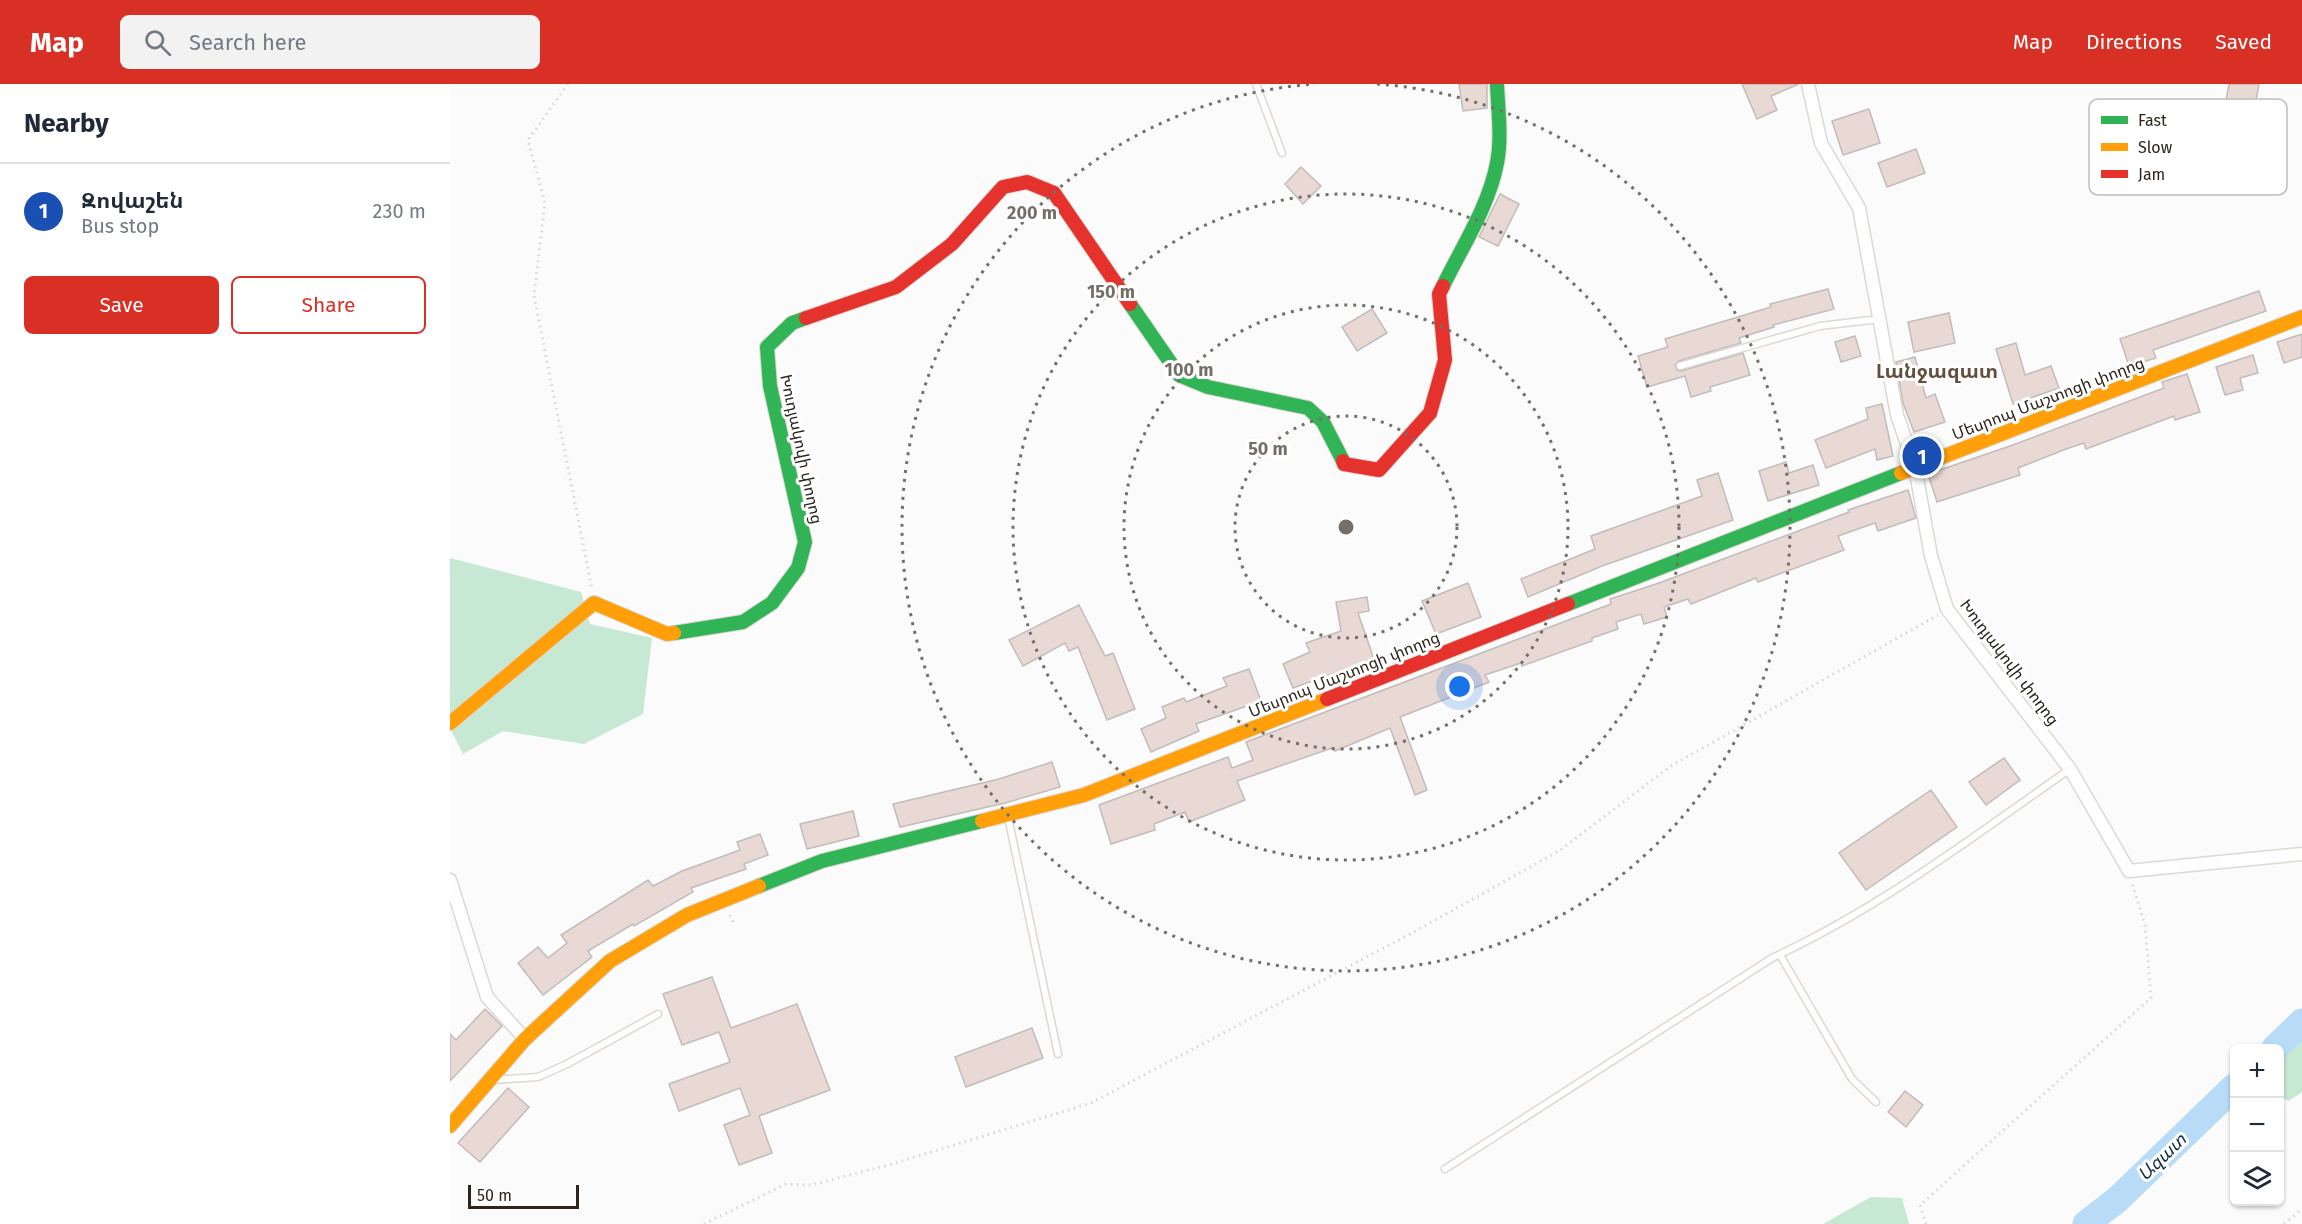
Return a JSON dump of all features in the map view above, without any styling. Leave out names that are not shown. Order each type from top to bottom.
[{"type":"street","name":"Խուդյակովի փողոց","points":[[594,603],[667,634],[743,622],[772,603],[798,568],[805,542],[770,386],[767,347],[792,322],[896,287],[952,244],[1003,187],[1027,182],[1054,194],[1179,375],[1208,387],[1308,408],[1323,422],[1344,464],[1379,470],[1430,413],[1445,360],[1439,294],[1486,199],[1497,163],[1499,134],[1497,84]]},
{"type":"street","name":"Խուդյակովի փողոց","points":[[1808,84],[1821,143],[1859,208],[1897,415],[1915,467],[1931,556],[1947,609],[2070,769],[2129,871]]},
{"type":"street","name":"Մեսրոպ Մաշտոցի փողոց","points":[[450,1126],[525,1039],[610,961],[687,915],[822,861],[1084,795],[2302,317]]},
{"type":"street","points":[[450,723],[594,603]]},
{"type":"street","points":[[2129,871],[2302,854]]},
{"type":"street","points":[[450,880],[487,997],[525,1039]]},
{"type":"lane","points":[[1256,84],[1282,153]]},
{"type":"lane","points":[[1680,366],[1820,327],[1880,319]]},
{"type":"lane","points":[[1445,1169],[1780,955],[1892,894],[2070,769]]},
{"type":"lane","points":[[1007,813],[1058,1054]]},
{"type":"lane","points":[[1780,955],[1852,1078],[1876,1102]]},
{"type":"lane","points":[[489,1080],[538,1077],[567,1064],[658,1014]]},
{"type":"path","points":[[568,84],[528,140],[544,203],[534,296],[594,603]]},
{"type":"path","points":[[704,1224],[786,1184],[811,1185],[878,1168],[1091,1103],[1412,933],[1559,851],[1671,766],[1947,609]]},
{"type":"path","points":[[1926,1224],[1920,1205],[2151,998],[2145,925],[2129,871]]},
{"type":"path","points":[[2284,1224],[2302,1209]]},
{"type":"green space","points":[[450,558],[581,592],[590,624],[652,638],[643,714],[584,744],[503,731],[463,754],[450,728]]},
{"type":"green space","points":[[2302,1036],[2302,1092],[2289,1101],[2284,1099],[2284,1056]]},
{"type":"green space","points":[[1871,1197],[1902,1198],[1909,1224],[1823,1224]]},
{"type":"building","points":[[1459,84],[1487,84],[1487,108],[1463,111]]},
{"type":"building","points":[[1742,84],[1799,84],[1771,96],[1777,110],[1757,119]]},
{"type":"building","points":[[2229,84],[2259,84],[2256,99],[2226,99]]},
{"type":"building","points":[[1869,109],[1880,143],[1843,155],[1832,121]]},
{"type":"building","points":[[1916,149],[1925,173],[1887,187],[1878,163]]},
{"type":"building","points":[[1301,167],[1321,186],[1303,204],[1285,184]]},
{"type":"building","points":[[1500,194],[1519,204],[1498,246],[1479,237]]},
{"type":"building","points":[[1828,289],[1834,309],[1773,325],[1774,327],[1739,338],[1741,343],[1679,361],[1675,365],[1677,370],[1681,371],[1743,353],[1750,375],[1710,387],[1711,391],[1691,397],[1685,376],[1647,387],[1638,356],[1668,347],[1665,339],[1771,307],[1770,304]]},
{"type":"building","points":[[2259,291],[2266,311],[2153,350],[2156,358],[2129,366],[2120,339]]},
{"type":"building","points":[[1372,309],[1387,333],[1357,351],[1342,327]]},
{"type":"building","points":[[1949,313],[1955,343],[1914,352],[1908,322]]},
{"type":"building","points":[[2302,334],[2302,357],[2284,363],[2277,342]]},
{"type":"building","points":[[1855,336],[1861,356],[1841,362],[1835,342]]},
{"type":"building","points":[[2016,343],[2025,375],[2051,366],[2059,388],[2013,404],[1996,349]]},
{"type":"building","points":[[2253,355],[2258,373],[2240,378],[2243,390],[2225,395],[2216,367]]},
{"type":"building","points":[[1915,357],[1926,398],[1935,394],[1945,422],[1914,432],[1903,403],[1896,362]]},
{"type":"building","points":[[2187,374],[2200,412],[2175,420],[2174,416],[2086,449],[2084,443],[2066,449],[2018,468],[2020,475],[1937,502],[1928,474],[2164,388],[2162,382]]},
{"type":"building","points":[[1882,404],[1893,456],[1877,460],[1875,449],[1826,468],[1815,440],[1868,419],[1866,408]]},
{"type":"building","points":[[1786,462],[1789,473],[1813,465],[1819,485],[1768,501],[1759,471]]},
{"type":"building","points":[[1718,473],[1733,520],[1602,566],[1528,597],[1521,579],[1595,549],[1591,536],[1702,496],[1697,480]]},
{"type":"building","points":[[1908,490],[1916,518],[1878,531],[1875,523],[1838,536],[1844,550],[1758,582],[1756,578],[1691,604],[1688,599],[1664,607],[1667,617],[1644,624],[1641,614],[1616,622],[1618,629],[1592,638],[1592,641],[1522,666],[1521,663],[1485,675],[1489,682],[1400,717],[1427,790],[1415,795],[1390,728],[1335,751],[1332,748],[1237,781],[1245,800],[1189,822],[1185,812],[1154,824],[1155,830],[1111,844],[1099,805],[1228,757],[1232,768],[1253,760],[1246,742],[1611,604],[1610,599],[1849,512],[1848,510]]},
{"type":"building","points":[[1468,583],[1481,617],[1436,634],[1422,601]]},
{"type":"building","points":[[1367,597],[1369,611],[1358,613],[1374,659],[1293,688],[1283,664],[1310,652],[1306,643],[1341,631],[1336,602]]},
{"type":"building","points":[[1079,605],[1105,656],[1113,653],[1135,709],[1107,720],[1078,647],[1069,651],[1065,643],[1023,666],[1009,640]]},
{"type":"building","points":[[1249,669],[1261,701],[1196,724],[1199,731],[1151,752],[1141,729],[1166,718],[1162,707],[1184,698],[1186,702],[1227,686],[1223,678]]},
{"type":"building","points":[[2004,758],[2020,780],[1986,805],[1969,782]]},
{"type":"building","points":[[1052,762],[1060,787],[1005,803],[900,827],[893,804],[999,779]]},
{"type":"building","points":[[1931,790],[1957,827],[1866,890],[1839,853]]},
{"type":"building","points":[[853,811],[859,836],[807,849],[800,824]]},
{"type":"building","points":[[760,834],[768,855],[744,864],[746,869],[691,888],[693,892],[588,951],[592,957],[543,995],[518,963],[538,947],[548,958],[567,943],[561,935],[648,880],[653,886],[682,871],[740,850],[737,842]]},
{"type":"building","points":[[712,977],[731,1028],[797,1004],[830,1090],[759,1116],[772,1153],[739,1165],[724,1125],[750,1115],[740,1088],[679,1111],[669,1084],[730,1062],[719,1032],[682,1045],[663,994]]},
{"type":"building","points":[[485,1009],[502,1026],[450,1081],[450,1034],[456,1040]]},
{"type":"building","points":[[1032,1028],[1043,1058],[966,1087],[955,1057]]},
{"type":"building","points":[[508,1088],[529,1107],[480,1162],[458,1143]]},
{"type":"building","points":[[1905,1091],[1923,1105],[1906,1127],[1888,1112]]},
{"type":"waterway","name":"Ազատ","points":[[2279,1044],[2302,1022]]},
{"type":"waterway","name":"Ազատ","points":[[2086,1224],[2118,1199],[2230,1091]]},
{"type":"traffic: fast","points":[[1443,286],[1474,226],[1493,179],[1499,143],[1497,84]]},
{"type":"traffic: fast","points":[[1130,304],[1179,375],[1208,387],[1308,408],[1323,422],[1343,461]]},
{"type":"traffic: fast","points":[[674,633],[743,622],[772,603],[798,568],[805,542],[770,386],[767,347],[792,323],[806,318]]},
{"type":"traffic: fast","points":[[1568,604],[1901,473]]},
{"type":"traffic: fast","points":[[759,886],[822,861],[982,821]]},
{"type":"traffic: slow","points":[[1901,473],[2302,317]]},
{"type":"traffic: slow","points":[[450,723],[594,603],[667,634],[674,633]]},
{"type":"traffic: slow","points":[[982,821],[1084,795],[1327,699]]},
{"type":"traffic: slow","points":[[450,1126],[525,1039],[610,961],[687,915],[759,886]]},
{"type":"traffic: jam","points":[[806,318],[896,287],[952,244],[1003,187],[1027,182],[1054,193],[1130,304]]},
{"type":"traffic: jam","points":[[1343,461],[1344,464],[1379,470],[1430,413],[1445,360],[1439,294],[1443,286]]},
{"type":"traffic: jam","points":[[1327,699],[1568,604]]},
{"type":"place","name":"Զովաշեն","points":[[1922,456]]},
{"type":"district","name":"Լանջազատ","points":[[1937,371]]}]
